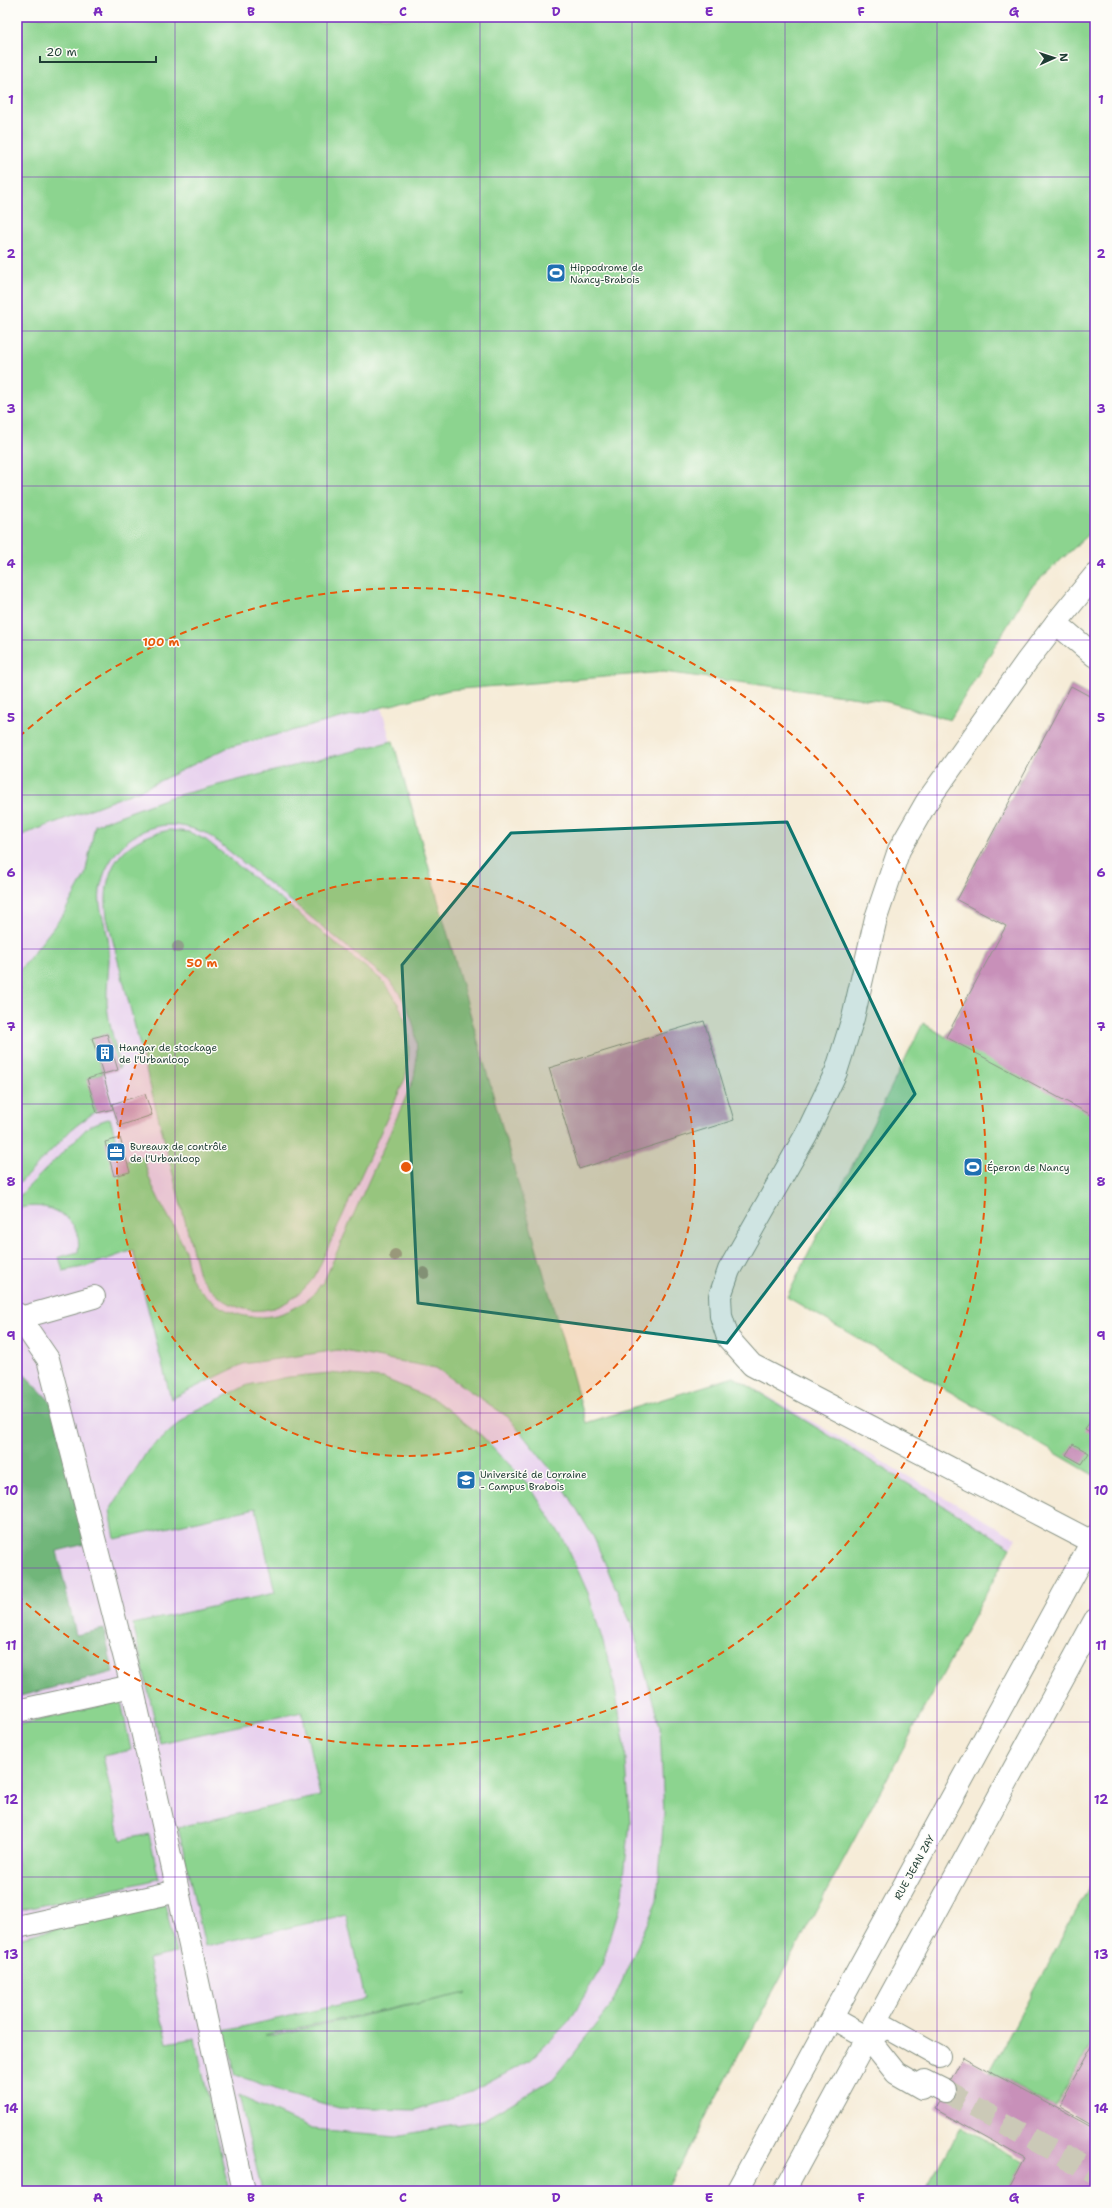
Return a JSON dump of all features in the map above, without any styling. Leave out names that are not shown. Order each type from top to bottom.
[{"type":"street","points":[[1094,1542],[752,1365],[728,1338],[721,1316],[720,1296],[729,1270],[807,1133],[836,1072],[853,1018],[876,918],[899,850],[926,803],[1027,661],[1095,576]]},
{"type":"street","points":[[1056,623],[1095,656]]},
{"type":"street","points":[[94,1297],[18,1316],[48,1359],[132,1686],[244,2191]]},
{"type":"street","name":"RUE JEAN ZAY","points":[[737,2191],[1094,1542]]},
{"type":"street","points":[[784,2191],[1095,1620]]},
{"type":"street","points":[[17,1711],[132,1686]]},
{"type":"street","points":[[17,1927],[178,1891]]},
{"type":"street","points":[[832,2018],[868,2038],[896,2073],[945,2091]]},
{"type":"street","points":[[868,2038],[887,2027],[939,2056]]},
{"type":"highlighted area","points":[[787,822],[915,1094],[727,1343],[418,1303],[402,965],[511,833]]},
{"type":"shaded area","name":"Université de Lorraine - Campus Brabois","points":[[381,707],[586,1423],[734,1377],[1016,1538],[666,2191],[17,2191],[17,837],[143,789],[229,747]]},
{"type":"green space","name":"Hippodrome de Nancy-Brabois","points":[[17,17],[1095,17],[1095,529],[1031,587],[950,720],[888,702],[664,672],[449,690],[229,747],[143,789],[17,837]]},
{"type":"green space","name":"Éperon de Nancy","points":[[1071,686],[1095,699],[1095,1476],[787,1297],[923,1023],[946,1037],[1006,926],[957,900]]},
{"type":"green space","points":[[393,741],[586,1423],[734,1377],[1011,1547],[666,2191],[262,2191],[239,2096],[312,2129],[396,2136],[483,2120],[553,2079],[612,2004],[657,1901],[664,1814],[660,1727],[633,1628],[594,1538],[560,1481],[508,1417],[436,1368],[338,1350],[243,1364],[171,1399],[133,1250],[88,1266],[63,1271],[59,1257],[78,1252],[78,1240],[75,1229],[69,1220],[51,1209],[28,1207],[17,1209],[17,1199],[89,1126],[110,1118],[116,1140],[114,1176],[129,1172],[126,1161],[143,1156],[152,1185],[183,1245],[192,1278],[205,1295],[218,1306],[233,1313],[265,1317],[280,1314],[296,1307],[314,1294],[324,1281],[413,1081],[417,1054],[414,1029],[406,1006],[392,983],[208,834],[175,825],[157,826],[145,830],[123,845],[115,854],[103,877],[99,897],[109,947],[107,1005],[120,1067],[118,1068],[108,1034],[92,1038],[103,1074],[87,1079],[96,1111],[72,1129],[17,1186],[17,974],[63,915],[85,875],[95,825],[167,798]]},
{"type":"green space","points":[[170,830],[189,832],[206,840],[384,982],[399,1005],[407,1028],[409,1051],[405,1079],[315,1276],[302,1291],[287,1302],[272,1308],[257,1310],[241,1308],[226,1301],[212,1290],[199,1275],[107,918],[107,885],[111,871],[118,859],[127,849],[138,841],[153,834]]},
{"type":"green space","points":[[17,1367],[52,1403],[85,1544],[57,1551],[76,1635],[104,1629],[113,1672],[17,1697]]},
{"type":"green space","points":[[329,1373],[383,1378],[435,1400],[482,1436],[529,1485],[565,1542],[588,1593],[612,1672],[625,1746],[630,1823],[621,1902],[601,1968],[569,2021],[531,2060],[471,2092],[415,2110],[339,2108],[280,2091],[236,2075],[224,2031],[365,1999],[346,1915],[205,1946],[178,1827],[320,1796],[302,1712],[160,1743],[133,1624],[275,1593],[256,1508],[115,1539],[110,1510],[148,1450],[194,1411],[248,1385],[289,1377]],"holes":[[[467,1993],[274,2035],[264,2035]]]},
{"type":"green space","points":[[121,1701],[131,1750],[103,1756],[121,1840],[149,1834],[159,1879],[17,1911],[17,1725]]},
{"type":"green space","points":[[1095,1876],[1095,2037],[1056,2107],[990,2071]]},
{"type":"green space","points":[[165,1904],[176,1953],[148,1959],[167,2043],[195,2038],[229,2191],[17,2191],[17,1938]]},
{"type":"green space","points":[[960,2127],[1024,2162],[1008,2191],[925,2191]]},
{"type":"building","points":[[1071,686],[1095,699],[1095,1117],[946,1037],[1006,926],[957,900]]},
{"type":"building","points":[[704,1021],[734,1120],[579,1169],[549,1068]]},
{"type":"building","name":"Hangar de stockage de l'Urbanloop","points":[[107,1034],[118,1070],[103,1074],[92,1038]]},
{"type":"building","points":[[103,1074],[113,1109],[97,1113],[87,1079]]},
{"type":"building","points":[[145,1094],[152,1115],[119,1126],[112,1104]]},
{"type":"building","name":"Bureaux de contrôle de l'Urbanloop","points":[[120,1138],[130,1172],[114,1176],[105,1142]]},
{"type":"building","points":[[1095,1413],[1095,1436],[1085,1430]]},
{"type":"building","points":[[1073,1444],[1089,1453],[1082,1464],[1066,1455]]},
{"type":"building","points":[[1095,2039],[1095,2127],[1058,2106]]},
{"type":"building","points":[[963,2057],[1095,2129],[1095,2191],[1008,2191],[1025,2159],[935,2109]]},
{"type":"tunnel","points":[[945,2091],[1095,2173]]},
{"type":"place","name":"Hippodrome de Nancy-Brabois","points":[[556,273]]},
{"type":"place","name":"Hangar de stockage de l'Urbanloop","points":[[105,1053]]},
{"type":"place","name":"Bureaux de contrôle de l'Urbanloop","points":[[116,1152]]},
{"type":"place","name":"Éperon de Nancy","points":[[973,1167]]},
{"type":"place","name":"Université de Lorraine - Campus Brabois","points":[[466,1480]]}]
